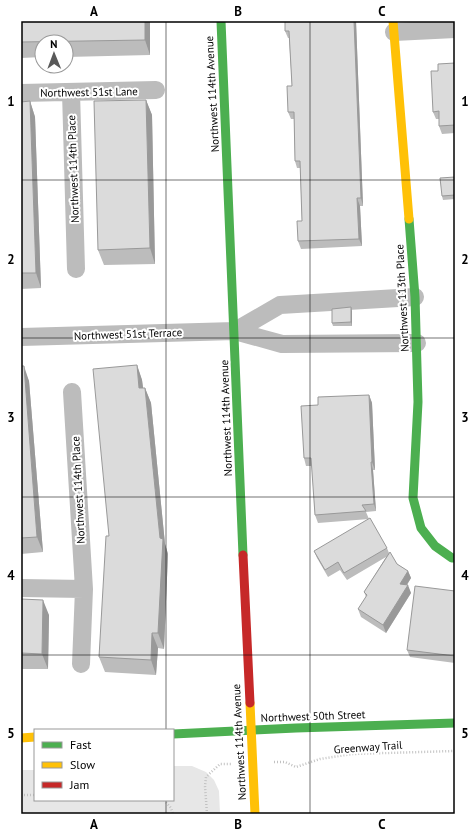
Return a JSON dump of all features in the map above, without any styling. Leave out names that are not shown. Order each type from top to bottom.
[{"type":"street","name":"Northwest 114th Avenue","points":[[221,21],[255,814]]},
{"type":"street","points":[[394,26],[455,30]]},
{"type":"street","name":"Northwest 113th Place","points":[[394,26],[415,297],[417,343],[418,402],[413,498],[421,528],[435,546],[454,558]]},
{"type":"street","name":"Northwest 51st Lane","points":[[21,93],[156,90]]},
{"type":"street","name":"Northwest 114th Place","points":[[71,92],[76,269]]},
{"type":"street","name":"Northwest 51st Terrace","points":[[235,331],[280,304],[415,297]]},
{"type":"street","name":"Northwest 51st Terrace","points":[[21,337],[235,331],[282,344],[417,343]]},
{"type":"street","name":"Northwest 114th Place","points":[[72,392],[84,589],[81,664]]},
{"type":"street","points":[[21,588],[84,589]]},
{"type":"street","name":"Northwest 50th Street","points":[[174,734],[296,728],[455,723]]},
{"type":"street","points":[[21,738],[34,737]]},
{"type":"path","name":"Greenway Trail","points":[[285,762],[296,767],[320,759],[352,754],[455,751]]},
{"type":"path","points":[[207,814],[205,786],[206,777],[220,764]]},
{"type":"path","points":[[21,795],[34,795]]},
{"type":"path","points":[[165,801],[171,808],[173,814]]},
{"type":"shaded area","points":[[174,766],[192,766],[206,772],[214,780],[219,791],[220,814],[21,814],[21,770],[34,770],[34,801],[174,801]]},
{"type":"building","points":[[21,21],[145,21],[145,40],[74,41],[74,34],[34,34],[34,42],[21,42]]},
{"type":"building","points":[[285,21],[354,21],[361,198],[357,198],[359,239],[298,241],[297,221],[302,221],[300,161],[295,161],[294,112],[288,112],[287,86],[292,86],[289,31],[285,31]]},
{"type":"building","points":[[455,63],[455,125],[439,126],[439,111],[433,112],[431,71],[438,71],[438,64]]},
{"type":"building","points":[[146,100],[150,248],[98,250],[94,101]]},
{"type":"building","points":[[30,101],[36,273],[21,273],[21,102]]},
{"type":"building","points":[[455,177],[455,195],[442,196],[440,178]]},
{"type":"building","points":[[351,307],[351,322],[332,323],[332,309]]},
{"type":"building","points":[[137,365],[139,388],[145,388],[160,538],[163,539],[158,633],[152,633],[151,660],[99,657],[106,536],[109,536],[93,369]]},
{"type":"building","points":[[21,366],[24,366],[37,537],[21,538]]},
{"type":"building","points":[[369,395],[374,504],[362,505],[366,511],[315,515],[311,458],[304,458],[301,406],[318,405],[318,397]]},
{"type":"building","points":[[370,518],[387,548],[344,573],[338,562],[325,570],[314,551]]},
{"type":"building","points":[[390,552],[397,564],[408,571],[400,584],[408,585],[383,625],[358,609],[367,595],[364,592]]},
{"type":"building","points":[[415,586],[455,591],[455,656],[407,650]]},
{"type":"building","points":[[21,599],[43,600],[42,654],[21,653]]},
{"type":"traffic: fast","points":[[221,21],[243,555]]},
{"type":"traffic: fast","points":[[409,219],[415,297],[418,402],[413,498],[421,528],[435,546],[452,558],[455,558]]},
{"type":"traffic: fast","points":[[174,734],[455,723]]},
{"type":"traffic: slow","points":[[393,21],[409,219]]},
{"type":"traffic: slow","points":[[250,703],[255,814]]},
{"type":"traffic: slow","points":[[21,738],[34,737]]},
{"type":"traffic: jam","points":[[243,555],[250,703]]}]
